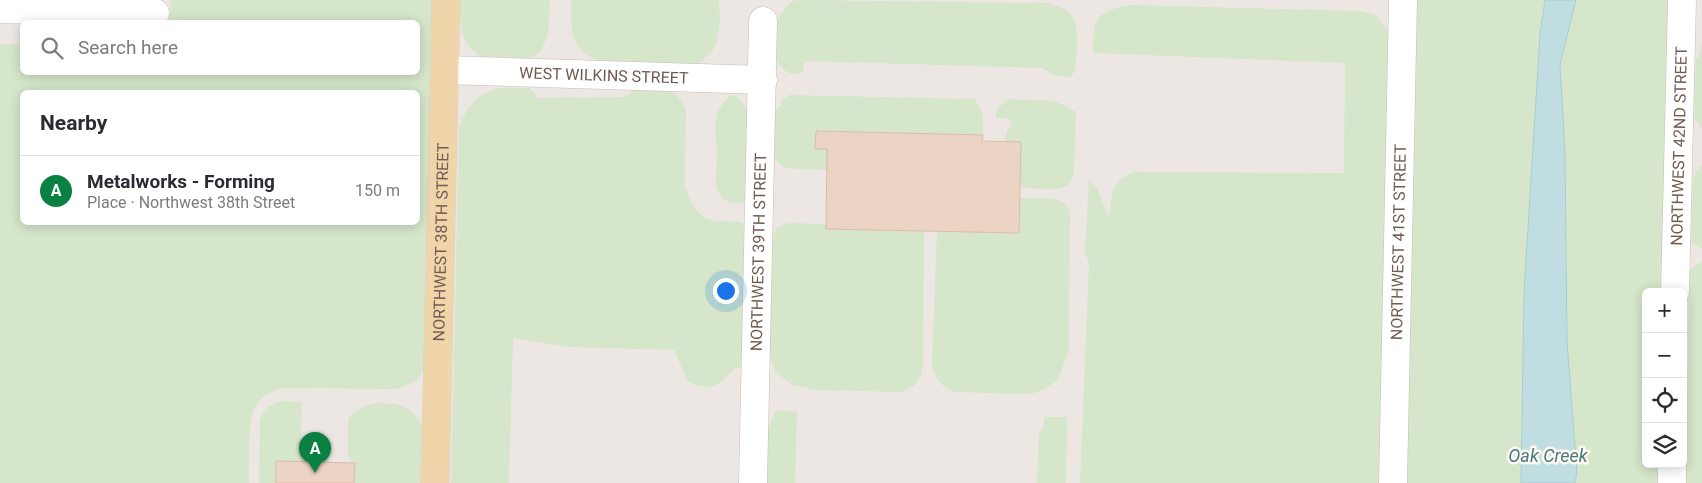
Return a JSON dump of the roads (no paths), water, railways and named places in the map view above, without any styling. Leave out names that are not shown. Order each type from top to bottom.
[{"type":"main road","name":"NORTHWEST 38TH STREET","points":[[435,483],[446,0]]},
{"type":"street","name":"NORTHWEST 41ST STREET","points":[[1393,483],[1403,0]]},
{"type":"street","name":"NORTHWEST 42ND STREET","points":[[1675,288],[1690,148],[1682,0]]},
{"type":"street","points":[[0,9],[155,13]]},
{"type":"street","name":"NORTHWEST 39TH STREET","points":[[753,483],[763,21]]},
{"type":"street","name":"WEST WILKINS STREET","points":[[444,70],[763,80]]},
{"type":"street","points":[[1672,468],[1672,483]]},
{"type":"water","name":"Oak Creek","points":[[1545,0],[1576,0],[1560,65],[1565,152],[1567,341],[1577,473],[1575,483],[1521,483],[1524,294],[1540,34]]},
{"type":"place","name":"Metalworks - Forming","points":[[315,473]]}]
